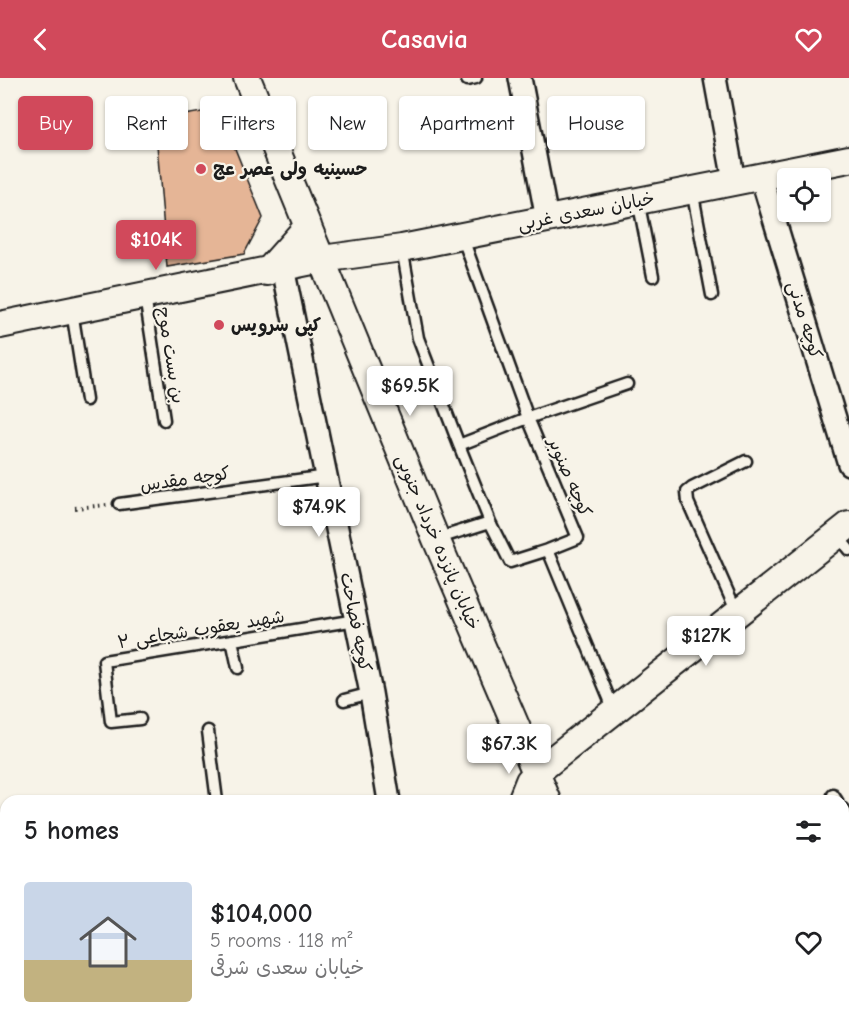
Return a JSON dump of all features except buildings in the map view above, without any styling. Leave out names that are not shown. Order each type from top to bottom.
[{"type":"street","name":"خیابان پانزده خرداد جنوبی","points":[[247,78],[436,539],[546,795]]},
{"type":"street","points":[[520,78],[547,219]]},
{"type":"street","points":[[715,78],[734,181]]},
{"type":"street","name":"خیابان سعدی غربی","points":[[0,325],[322,259],[402,248],[849,159]]},
{"type":"street","name":"کوچه مدنی","points":[[761,176],[849,464]]},
{"type":"street","points":[[275,270],[308,226]]},
{"type":"street","name":"کوچه فصاحت","points":[[275,270],[327,476],[371,693],[388,795]]},
{"type":"street","points":[[524,795],[537,772],[614,710],[845,537]]},
{"type":"lane","points":[[692,189],[712,295]]},
{"type":"lane","points":[[638,200],[653,276]]},
{"type":"lane","name":"کوچه صنوبر","points":[[462,235],[528,418],[579,538],[548,550]]},
{"type":"lane","points":[[402,248],[418,338],[490,522],[510,562],[548,550],[614,710]]},
{"type":"lane","name":"بن بست موج","points":[[145,296],[164,420]]},
{"type":"lane","points":[[72,310],[87,400]]},
{"type":"lane","points":[[459,445],[528,418],[627,384]]},
{"type":"lane","points":[[738,615],[688,502],[687,492],[746,461]]},
{"type":"lane","name":"کوچه مقدس","points":[[119,504],[327,476]]},
{"type":"lane","points":[[436,539],[490,522]]},
{"type":"lane","name":"شهید یعقوب شجاعی ۲","points":[[140,720],[111,722],[104,661],[356,620]]},
{"type":"lane","points":[[232,640],[238,668]]},
{"type":"lane","points":[[344,700],[371,693]]},
{"type":"lane","points":[[208,731],[216,795]]},
{"type":"path","points":[[75,508],[119,504]]},
{"type":"place","name":"حسینیه ولی عصر عج","points":[[201,169]]},
{"type":"place","name":"کپی سرویس","points":[[219,325]]}]
